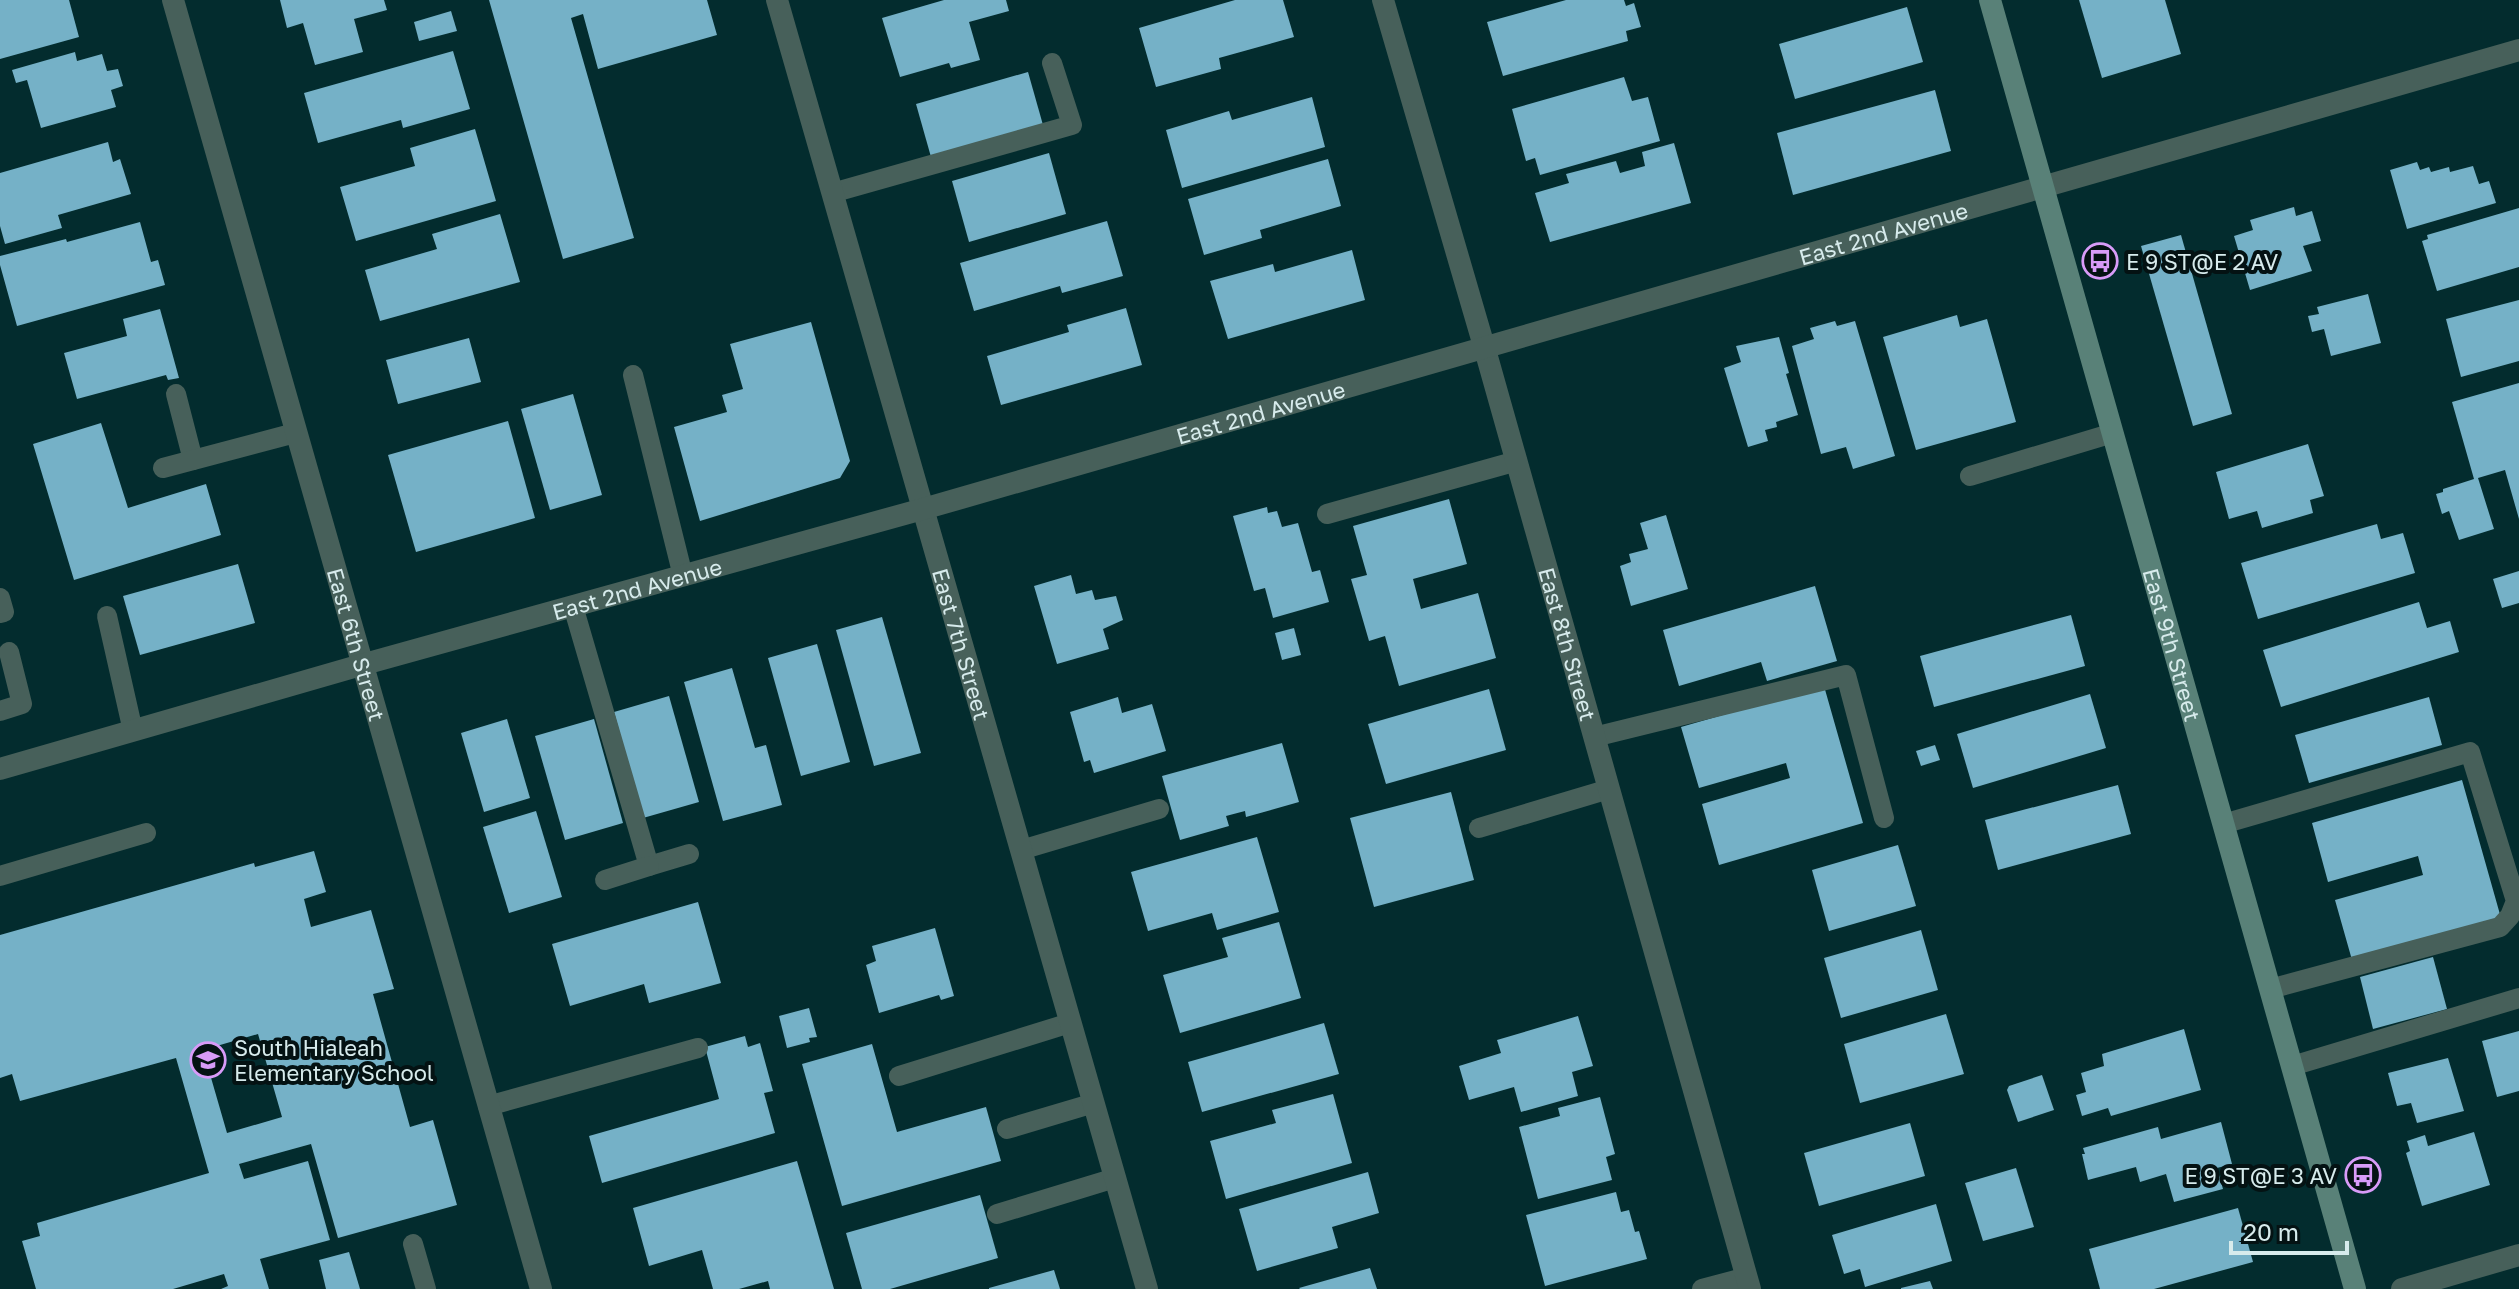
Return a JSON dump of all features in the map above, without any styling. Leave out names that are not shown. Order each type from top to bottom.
[{"type":"main road","name":"East 9th Street","points":[[1990,0],[2355,1289]]},
{"type":"street","name":"East 6th Street","points":[[173,0],[541,1289]]},
{"type":"street","name":"East 7th Street","points":[[777,0],[1147,1289]]},
{"type":"street","name":"East 8th Street","points":[[1383,0],[1749,1283]]},
{"type":"street","name":"East 2nd Avenue","points":[[0,769],[923,509],[2519,50]]},
{"type":"street","points":[[2402,1289],[2519,1255]]},
{"type":"lane","points":[[832,193],[1072,125],[1052,63]]},
{"type":"lane","points":[[633,375],[683,576]]},
{"type":"lane","points":[[176,394],[193,460]]},
{"type":"lane","points":[[163,468],[295,433]]},
{"type":"lane","points":[[1970,476],[2113,433]]},
{"type":"lane","points":[[1327,514],[1517,461]]},
{"type":"lane","points":[[0,598],[4,612],[0,613]]},
{"type":"lane","points":[[573,606],[649,866]]},
{"type":"lane","points":[[107,616],[133,731]]},
{"type":"lane","points":[[0,711],[22,704],[9,652]]},
{"type":"lane","points":[[1594,737],[1846,675],[1884,818]]},
{"type":"lane","points":[[2223,824],[2470,752],[2516,901],[2510,916],[2500,927],[2270,989]]},
{"type":"lane","points":[[1479,828],[1609,789]]},
{"type":"lane","points":[[1021,850],[1159,809]]},
{"type":"lane","points":[[0,876],[146,833]]},
{"type":"lane","points":[[605,880],[689,854]]},
{"type":"lane","points":[[2292,1066],[2519,998]]},
{"type":"lane","points":[[899,1076],[1070,1023]]},
{"type":"lane","points":[[488,1106],[698,1048]]},
{"type":"lane","points":[[1007,1129],[1094,1103]]},
{"type":"lane","points":[[997,1214],[1115,1178]]},
{"type":"lane","points":[[413,1244],[426,1289]]},
{"type":"lane","points":[[1702,1289],[1749,1283]]},
{"type":"building","points":[[0,0],[69,0],[79,37],[0,59]]},
{"type":"building","points":[[280,0],[384,0],[387,10],[354,19],[363,52],[315,65],[303,23],[287,28]]},
{"type":"building","points":[[489,0],[707,0],[717,35],[598,69],[583,14],[571,18],[634,238],[563,259]]},
{"type":"building","points":[[944,0],[1006,0],[1009,11],[969,22],[980,60],[951,68],[949,63],[900,77],[882,18]]},
{"type":"building","points":[[1235,0],[1283,0],[1294,37],[1219,58],[1221,69],[1156,87],[1139,28]]},
{"type":"building","points":[[1566,0],[1624,0],[1626,6],[1634,3],[1641,27],[1626,31],[1628,41],[1503,76],[1487,22]]},
{"type":"building","points":[[2079,0],[2165,0],[2181,54],[2102,78]]},
{"type":"building","points":[[1907,7],[1923,62],[1795,99],[1779,44]]},
{"type":"building","points":[[451,11],[457,31],[419,41],[414,22]]},
{"type":"building","points":[[453,51],[470,109],[403,128],[401,120],[318,143],[304,93]]},
{"type":"building","points":[[75,52],[77,61],[102,54],[107,71],[118,69],[123,86],[111,90],[116,107],[41,128],[27,80],[16,83],[12,70]]},
{"type":"building","points":[[1028,72],[1043,125],[931,157],[916,104]]},
{"type":"building","points":[[1624,77],[1632,101],[1648,97],[1660,141],[1540,175],[1535,158],[1526,161],[1512,109]]},
{"type":"building","points":[[1935,90],[1951,151],[1793,195],[1777,133]]},
{"type":"building","points":[[1312,97],[1325,147],[1182,188],[1166,130],[1229,111],[1232,120]]},
{"type":"building","points":[[475,129],[496,201],[356,241],[340,187],[415,166],[410,148]]},
{"type":"building","points":[[108,142],[113,162],[120,159],[131,194],[58,215],[62,228],[5,244],[0,226],[0,173]]},
{"type":"building","points":[[1674,143],[1691,203],[1550,242],[1535,193],[1569,183],[1566,174],[1616,161],[1620,173],[1645,166],[1642,152]]},
{"type":"building","points":[[1049,153],[1066,214],[969,242],[952,181]]},
{"type":"building","points":[[1328,159],[1341,206],[1260,230],[1262,238],[1204,255],[1188,199]]},
{"type":"building","points":[[2417,162],[2420,170],[2429,167],[2431,172],[2449,167],[2450,172],[2473,166],[2479,184],[2489,181],[2496,203],[2407,229],[2390,170]]},
{"type":"building","points":[[2294,207],[2296,216],[2312,211],[2321,241],[2303,246],[2312,271],[2250,290],[2234,236],[2253,230],[2250,220]]},
{"type":"building","points":[[2519,208],[2519,267],[2437,291],[2422,241],[2428,239],[2427,235]]},
{"type":"building","points":[[500,214],[520,282],[380,321],[365,270],[437,249],[432,234]]},
{"type":"building","points":[[1107,221],[1123,276],[1062,293],[1060,286],[974,311],[960,263]]},
{"type":"building","points":[[140,222],[151,262],[158,260],[165,285],[17,326],[0,256]]},
{"type":"building","points":[[2181,235],[2232,414],[2193,426],[2141,246]]},
{"type":"building","points":[[1352,250],[1365,300],[1228,339],[1210,281],[1273,264],[1275,272]]},
{"type":"building","points":[[2368,294],[2381,343],[2331,356],[2324,329],[2312,332],[2308,316],[2319,314],[2317,307]]},
{"type":"building","points":[[2519,300],[2519,361],[2461,377],[2446,319]]},
{"type":"building","points":[[1126,308],[1142,365],[1001,405],[987,356],[1069,332],[1067,325]]},
{"type":"building","points":[[160,309],[179,378],[168,380],[166,375],[77,399],[64,353],[127,336],[123,319]]},
{"type":"building","points":[[1957,315],[1960,327],[1987,319],[2016,422],[1916,450],[1883,337]]},
{"type":"building","points":[[1835,321],[1837,326],[1855,321],[1895,456],[1853,469],[1846,447],[1821,454],[1792,346],[1814,339],[1810,328]]},
{"type":"building","points":[[811,322],[850,461],[840,478],[700,521],[674,427],[727,412],[722,395],[743,389],[730,344]]},
{"type":"building","points":[[1779,337],[1798,415],[1776,422],[1777,427],[1765,430],[1768,441],[1748,447],[1724,368],[1741,362],[1736,346]]},
{"type":"building","points":[[469,338],[481,382],[398,404],[386,360]]},
{"type":"building","points":[[2519,383],[2519,519],[2505,470],[2478,478],[2494,529],[2459,540],[2449,511],[2442,514],[2436,494],[2474,479],[2452,402]]},
{"type":"building","points":[[573,394],[602,495],[550,510],[521,409]]},
{"type":"building","points":[[508,421],[535,518],[416,552],[388,455]]},
{"type":"building","points":[[101,423],[128,508],[206,484],[221,535],[74,580],[33,444]]},
{"type":"building","points":[[2308,444],[2324,496],[2310,500],[2313,513],[2262,528],[2257,511],[2229,519],[2216,472]]},
{"type":"building","points":[[1449,499],[1467,564],[1413,579],[1421,609],[1478,593],[1496,658],[1399,686],[1385,636],[1369,641],[1351,579],[1367,575],[1353,526]]},
{"type":"building","points":[[1267,507],[1268,513],[1277,511],[1282,527],[1298,523],[1312,572],[1320,570],[1329,602],[1273,618],[1265,588],[1254,591],[1233,516]]},
{"type":"building","points":[[1666,515],[1688,589],[1631,606],[1620,566],[1631,562],[1629,554],[1648,549],[1640,523]]},
{"type":"building","points":[[2377,524],[2381,539],[2403,533],[2415,573],[2258,619],[2241,563]]},
{"type":"building","points":[[238,564],[255,623],[140,655],[123,596]]},
{"type":"building","points":[[2519,571],[2519,603],[2502,608],[2493,579]]},
{"type":"building","points":[[1071,575],[1076,594],[1092,590],[1095,600],[1116,596],[1123,620],[1103,629],[1109,649],[1057,664],[1034,586]]},
{"type":"building","points":[[1815,586],[1837,661],[1767,681],[1761,662],[1679,686],[1663,630]]},
{"type":"building","points":[[2419,602],[2427,628],[2450,621],[2459,652],[2281,707],[2263,650]]},
{"type":"building","points":[[2071,615],[2085,666],[1934,707],[1920,656]]},
{"type":"building","points":[[882,617],[921,753],[874,766],[836,630]]},
{"type":"building","points":[[1294,628],[1301,655],[1282,660],[1275,633]]},
{"type":"building","points":[[817,644],[850,762],[801,776],[768,658]]},
{"type":"building","points":[[732,668],[755,748],[766,745],[782,805],[723,821],[684,682]]},
{"type":"building","points":[[1824,686],[1863,823],[1719,865],[1702,804],[1790,778],[1786,763],[1699,788],[1681,727]]},
{"type":"building","points":[[1489,689],[1506,750],[1386,784],[1368,724]]},
{"type":"building","points":[[2090,694],[2106,748],[1973,788],[1957,734]]},
{"type":"building","points":[[669,696],[699,802],[643,818],[614,712]]},
{"type":"building","points":[[1118,697],[1122,713],[1152,704],[1166,751],[1094,773],[1090,760],[1084,762],[1070,712]]},
{"type":"building","points":[[2429,697],[2442,745],[2309,783],[2295,735]]},
{"type":"building","points":[[507,719],[530,798],[484,812],[461,733]]},
{"type":"building","points":[[594,719],[623,823],[565,840],[535,736]]},
{"type":"building","points":[[1282,743],[1299,802],[1246,817],[1245,811],[1226,816],[1229,826],[1180,840],[1162,776]]},
{"type":"building","points":[[1935,745],[1940,760],[1921,766],[1916,751]]},
{"type":"building","points":[[2462,780],[2501,918],[2352,960],[2335,900],[2423,875],[2418,856],[2328,882],[2312,823]]},
{"type":"building","points":[[2118,785],[2131,834],[1998,870],[1985,820]]},
{"type":"building","points":[[1451,792],[1474,880],[1374,907],[1350,818]]},
{"type":"building","points":[[536,811],[562,897],[509,913],[483,827]]},
{"type":"building","points":[[1257,837],[1279,912],[1217,930],[1212,913],[1148,931],[1131,872]]},
{"type":"building","points":[[1898,845],[1916,906],[1829,931],[1812,870]]},
{"type":"building","points":[[314,851],[326,892],[304,899],[311,927],[371,910],[394,989],[373,994],[410,1127],[433,1120],[457,1205],[338,1238],[311,1144],[239,1164],[244,1179],[308,1161],[330,1240],[260,1259],[269,1289],[221,1289],[228,1286],[224,1274],[173,1289],[36,1289],[22,1241],[40,1236],[37,1223],[209,1173],[176,1058],[20,1101],[12,1074],[0,1078],[0,935],[254,863],[255,867]],"holes":[[[258,1034],[282,1117],[227,1133],[203,1050]]]},
{"type":"building","points":[[698,902],[721,983],[649,1003],[644,984],[570,1006],[552,944]]},
{"type":"building","points":[[1279,922],[1301,998],[1180,1033],[1163,975],[1228,957],[1222,938]]},
{"type":"building","points":[[935,928],[954,996],[941,1000],[939,995],[879,1013],[866,965],[876,961],[872,946]]},
{"type":"building","points":[[1921,930],[1938,990],[1841,1018],[1824,958]]},
{"type":"building","points":[[2433,957],[2447,1009],[2373,1029],[2360,977]]},
{"type":"building","points":[[809,1008],[817,1037],[787,1048],[779,1016]]},
{"type":"building","points":[[1946,1014],[1964,1074],[1860,1103],[1844,1044]]},
{"type":"building","points":[[1578,1016],[1593,1066],[1572,1072],[1578,1096],[1521,1112],[1514,1087],[1469,1100],[1459,1066],[1501,1053],[1497,1040]]},
{"type":"building","points":[[1324,1023],[1339,1074],[1202,1112],[1188,1062]]},
{"type":"building","points":[[2184,1029],[2201,1090],[2111,1116],[2108,1108],[2082,1116],[2076,1095],[2086,1092],[2081,1073],[2104,1066],[2102,1054]]},
{"type":"building","points":[[2519,1031],[2519,1091],[2497,1097],[2482,1041]]},
{"type":"building","points":[[745,1036],[748,1047],[760,1043],[773,1091],[764,1093],[775,1133],[602,1183],[589,1136],[719,1099],[705,1047]]},
{"type":"building","points":[[872,1044],[897,1132],[986,1107],[1001,1161],[842,1206],[802,1064]]},
{"type":"building","points":[[2448,1058],[2464,1111],[2417,1123],[2411,1103],[2397,1106],[2388,1073]]},
{"type":"building","points":[[2042,1075],[2054,1110],[2018,1122],[2007,1090],[2009,1086]]},
{"type":"building","points":[[1333,1094],[1352,1163],[1226,1199],[1210,1141],[1276,1123],[1272,1110]]},
{"type":"building","points":[[1600,1097],[1615,1154],[1606,1157],[1612,1180],[1538,1199],[1519,1127],[1560,1116],[1558,1108]]},
{"type":"building","points":[[2221,1122],[2232,1164],[2217,1168],[2223,1189],[2174,1202],[2166,1174],[2140,1182],[2136,1167],[2088,1180],[2083,1148],[2158,1127],[2161,1139]]},
{"type":"building","points":[[1910,1123],[1925,1176],[1819,1206],[1804,1153]]},
{"type":"building","points":[[2474,1132],[2490,1185],[2422,1206],[2406,1153],[2410,1151],[2407,1141],[2425,1135],[2428,1146]]},
{"type":"building","points":[[797,1161],[834,1289],[770,1289],[768,1281],[739,1289],[713,1289],[702,1250],[649,1266],[633,1208]]},
{"type":"building","points":[[2016,1168],[2034,1227],[1983,1241],[1965,1183]]},
{"type":"building","points":[[1368,1172],[1379,1213],[1332,1227],[1338,1248],[1257,1271],[1239,1209]]},
{"type":"building","points":[[1616,1192],[1621,1212],[1629,1210],[1635,1232],[1639,1231],[1647,1259],[1545,1286],[1526,1215]]},
{"type":"building","points":[[980,1195],[998,1258],[890,1289],[862,1289],[846,1233]]},
{"type":"building","points":[[1936,1204],[1952,1261],[1865,1287],[1860,1269],[1844,1274],[1832,1235]]},
{"type":"building","points":[[2238,1208],[2253,1262],[2154,1289],[2100,1289],[2089,1249]]},
{"type":"building","points":[[349,1252],[360,1289],[326,1289],[319,1260]]},
{"type":"building","points":[[1370,1268],[1377,1289],[1299,1288]]},
{"type":"building","points":[[1054,1270],[1060,1289],[989,1289],[989,1288]]},
{"type":"building","points":[[1930,1281],[1933,1289],[1901,1289],[1901,1288]]},
{"type":"place","name":"E 9 ST@E 2 AV","points":[[2100,261]]},
{"type":"place","name":"South Hialeah Elementary School","points":[[208,1060]]},
{"type":"place","name":"E 9 ST@E 3 AV","points":[[2363,1175]]}]
